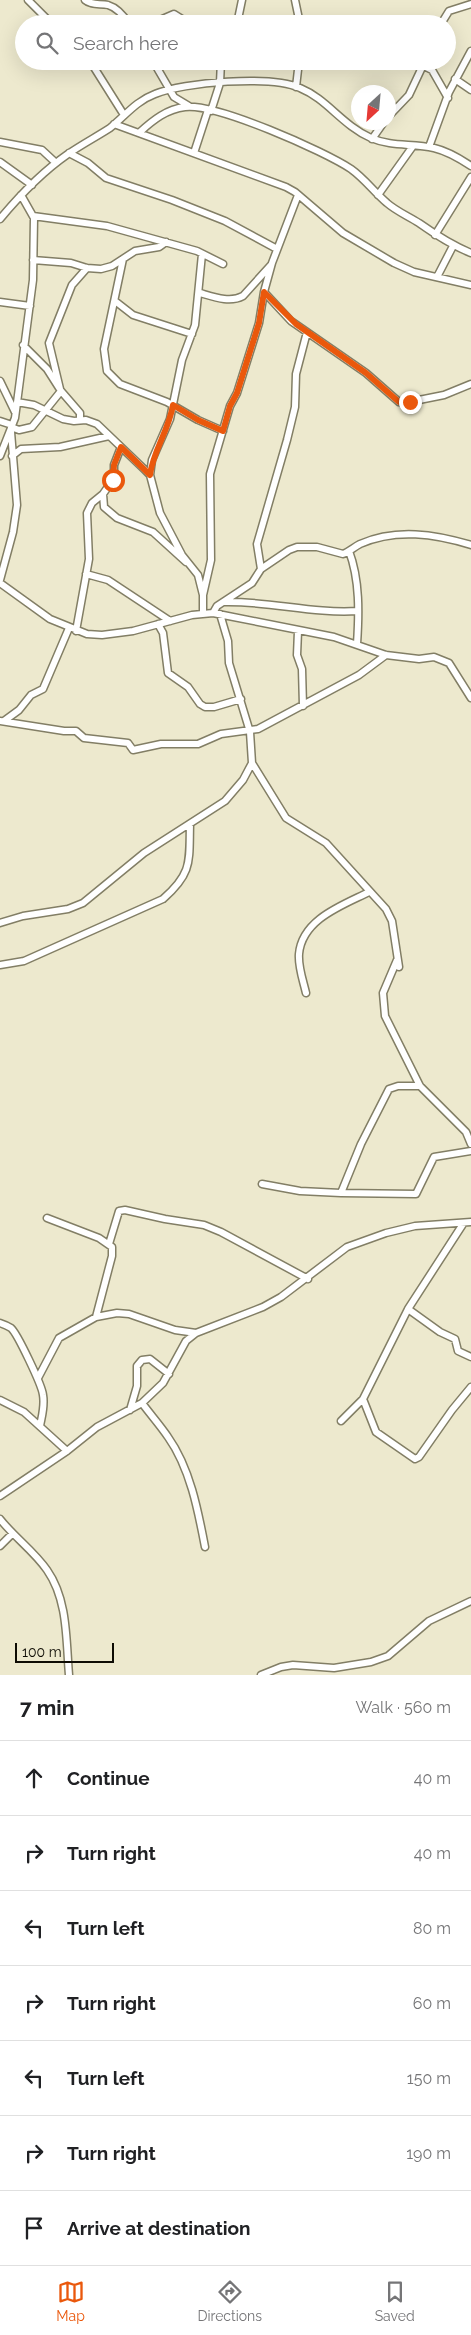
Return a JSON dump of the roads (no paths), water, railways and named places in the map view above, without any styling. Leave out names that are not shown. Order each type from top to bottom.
[{"type":"street","points":[[28,0],[43,15]]},
{"type":"street","points":[[85,0],[91,4],[110,6],[122,15]]},
{"type":"street","points":[[239,15],[242,0]]},
{"type":"street","points":[[296,0],[298,15]]},
{"type":"street","points":[[447,15],[449,11],[471,4]]},
{"type":"street","points":[[429,147],[455,79],[471,50]]},
{"type":"street","points":[[96,70],[124,115]]},
{"type":"street","points":[[158,70],[174,97],[190,107],[254,124],[323,153],[361,176],[378,195],[435,235],[453,246],[471,253]]},
{"type":"street","points":[[194,152],[220,83],[220,70]]},
{"type":"street","points":[[296,87],[298,70]]},
{"type":"street","points":[[396,109],[409,95],[422,70]]},
{"type":"street","points":[[431,70],[448,98]]},
{"type":"street","points":[[455,79],[471,90]]},
{"type":"street","points":[[0,219],[21,194],[56,163],[114,124],[144,99],[169,90],[220,83],[254,82],[296,87],[318,99],[342,121],[372,138],[395,145],[429,147],[448,153],[471,166]]},
{"type":"street","points":[[140,132],[160,115],[190,107]]},
{"type":"street","points":[[114,124],[273,181],[298,195],[356,241],[408,270],[471,285]]},
{"type":"street","points":[[372,138],[378,130]]},
{"type":"street","points":[[0,142],[42,150],[56,163]]},
{"type":"street","points":[[378,195],[413,146]]},
{"type":"street","points":[[69,154],[88,162],[106,178],[172,200],[225,221],[277,249]]},
{"type":"street","points":[[0,162],[32,185]]},
{"type":"street","points":[[435,235],[471,177]]},
{"type":"street","points":[[0,456],[15,414],[30,306],[34,216],[21,194]]},
{"type":"street","points":[[203,613],[203,595],[211,560],[210,474],[230,406],[237,393],[259,323],[264,292],[272,263],[298,195]]},
{"type":"street","points":[[34,216],[100,224],[166,242],[202,254],[223,264]]},
{"type":"street","points":[[33,260],[71,263],[87,268],[105,268],[134,251],[159,247],[166,242]]},
{"type":"street","points":[[437,277],[453,246]]},
{"type":"street","points":[[202,254],[198,313],[182,360],[173,405],[162,440],[152,460],[150,475],[160,513],[189,564],[198,575],[203,595]]},
{"type":"street","points":[[122,259],[104,349],[107,372],[120,384],[173,405],[198,420],[223,431]]},
{"type":"street","points":[[200,293],[221,299],[237,299],[243,296],[272,263]]},
{"type":"street","points":[[60,390],[48,343],[72,285],[87,268]]},
{"type":"street","points":[[264,292],[291,321],[366,373],[402,403],[444,395],[471,384]]},
{"type":"street","points":[[115,301],[133,315],[192,334]]},
{"type":"street","points":[[0,302],[30,306]]},
{"type":"street","points":[[261,569],[257,544],[286,445],[294,407],[297,367],[306,332]]},
{"type":"street","points":[[24,345],[47,369],[60,390],[80,413],[80,420]]},
{"type":"street","points":[[0,381],[15,414]]},
{"type":"street","points":[[0,420],[11,428],[19,430],[32,427],[60,390]]},
{"type":"street","points":[[17,402],[45,409],[63,419],[97,424],[150,475]]},
{"type":"street","points":[[11,428],[12,456],[17,488],[16,519],[0,582],[33,608],[72,629],[102,635],[203,613],[334,637],[386,655],[419,659],[434,657],[447,661],[471,698]]},
{"type":"street","points":[[12,456],[21,449],[60,447],[109,436]]},
{"type":"street","points":[[2,721],[19,710],[31,695],[42,689],[72,629],[86,574],[89,551],[87,514],[92,503],[103,494],[115,476],[114,465],[121,447]]},
{"type":"street","points":[[103,494],[103,503],[108,512],[135,526],[150,529],[175,554],[189,564]]},
{"type":"street","points":[[471,545],[413,534],[379,538],[339,554],[320,547],[297,547],[288,550],[261,569],[252,583],[215,609],[228,641],[229,664],[250,732],[252,763],[286,818],[326,843],[386,909],[392,921],[398,964],[383,994],[383,1010],[420,1086],[466,1132],[471,1144]]},
{"type":"street","points":[[350,551],[356,574],[357,644]]},
{"type":"street","points":[[86,574],[108,580],[170,621]]},
{"type":"street","points":[[224,602],[281,605],[329,612],[358,611]]},
{"type":"street","points":[[158,624],[163,634],[168,673],[188,687],[200,704],[209,708],[241,699]]},
{"type":"street","points":[[298,631],[297,655],[302,669],[303,706]]},
{"type":"street","points":[[2,721],[64,732],[76,731],[84,738],[128,742],[133,750],[160,744],[198,744],[221,734],[250,732],[271,724],[359,674],[386,655]]},
{"type":"street","points":[[0,923],[68,909],[84,903],[123,868],[225,801],[243,780],[252,763]]},
{"type":"street","points":[[0,965],[24,961],[163,899],[179,886],[188,867],[190,824]]},
{"type":"street","points":[[306,993],[299,955],[304,937],[316,922],[369,892]]},
{"type":"street","points":[[341,1193],[361,1144],[388,1089],[398,1086],[420,1086]]},
{"type":"street","points":[[262,1184],[300,1191],[416,1194],[434,1157],[471,1152]]},
{"type":"street","points":[[110,1244],[119,1211],[133,1211],[165,1220],[204,1225],[221,1232],[308,1279]]},
{"type":"street","points":[[47,1218],[110,1244],[113,1250],[96,1317]]},
{"type":"street","points":[[0,1496],[67,1451],[97,1427],[142,1403],[156,1391],[169,1374],[186,1341],[196,1333],[263,1307],[308,1279],[327,1260],[347,1248],[386,1233],[415,1226],[471,1222]]},
{"type":"street","points":[[341,1421],[363,1399],[408,1309],[463,1224]]},
{"type":"street","points":[[408,1309],[440,1332],[455,1339],[458,1351],[471,1357]]},
{"type":"street","points":[[38,1378],[58,1338],[96,1317],[117,1313],[129,1314],[175,1330],[196,1333]]},
{"type":"street","points":[[0,1323],[11,1328],[17,1335],[38,1378],[44,1406],[40,1426]]},
{"type":"street","points":[[130,1410],[138,1386],[137,1366],[142,1360],[150,1359],[169,1374]]},
{"type":"street","points":[[363,1399],[376,1432],[415,1459],[419,1457],[452,1410],[471,1387]]},
{"type":"street","points":[[0,1400],[24,1412],[67,1451]]},
{"type":"street","points":[[142,1403],[169,1438],[187,1476],[198,1510],[205,1547]]},
{"type":"street","points":[[0,1519],[47,1570],[58,1589],[63,1608],[69,1675]]},
{"type":"street","points":[[0,1546],[12,1534]]},
{"type":"street","points":[[264,1674],[293,1665],[334,1668],[371,1662],[388,1656],[429,1621],[471,1601]]}]
